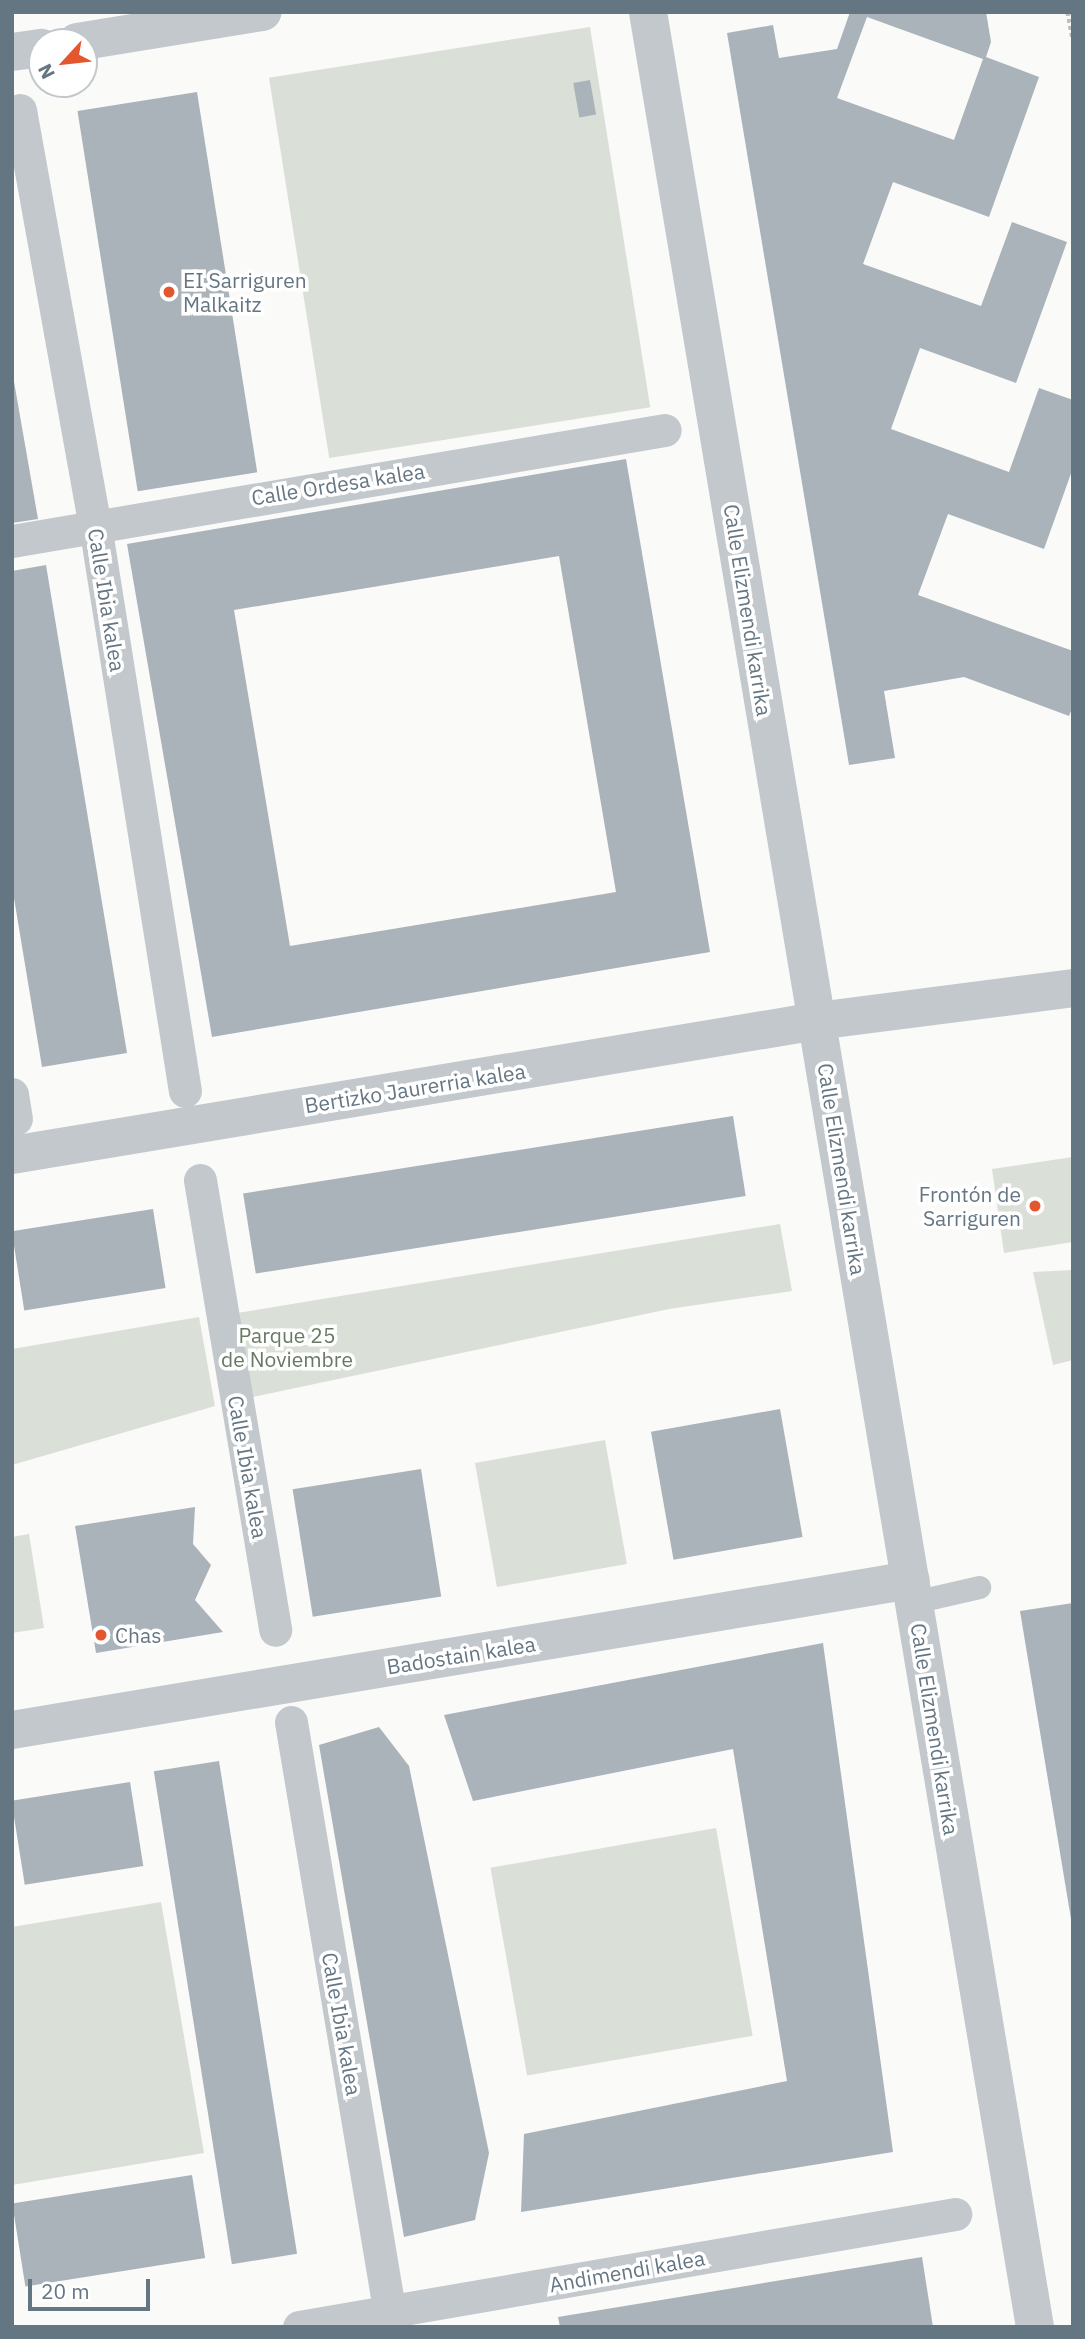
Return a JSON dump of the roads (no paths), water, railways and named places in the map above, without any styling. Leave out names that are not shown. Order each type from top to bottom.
[{"type":"street","points":[[98,39],[263,12]]},
{"type":"street","name":"Calle Elizmendi karrika","points":[[648,12],[1035,2327]]},
{"type":"street","name":"Calle Ibia kalea","points":[[20,110],[95,525],[185,1091]]},
{"type":"street","name":"Calle Ordesa kalea","points":[[12,541],[665,430]]},
{"type":"street","name":"Bertizko Jaurerria kalea","points":[[14,1123],[1073,988]]},
{"type":"street","name":"Calle Ibia kalea","points":[[200,1180],[275,1630]]},
{"type":"street","name":"Badostain kalea","points":[[12,1730],[912,1591]]},
{"type":"street","name":"Calle Ibia kalea","points":[[291,1722],[391,2319]]},
{"type":"street","name":"Andimendi kalea","points":[[299,2327],[391,2319],[955,2214]]},
{"type":"lane","name":"Badostain kalea","points":[[912,1591],[979,1587]]},
{"type":"place","name":"EI Sarriguren Malkaitz","points":[[169,292]]},
{"type":"place","name":"Frontón de Sarriguren","points":[[1035,1206]]},
{"type":"place","name":"Chas","points":[[101,1635]]},
{"type":"park label","name":"Parque 25 de Noviembre","points":[[287,1347]]}]
